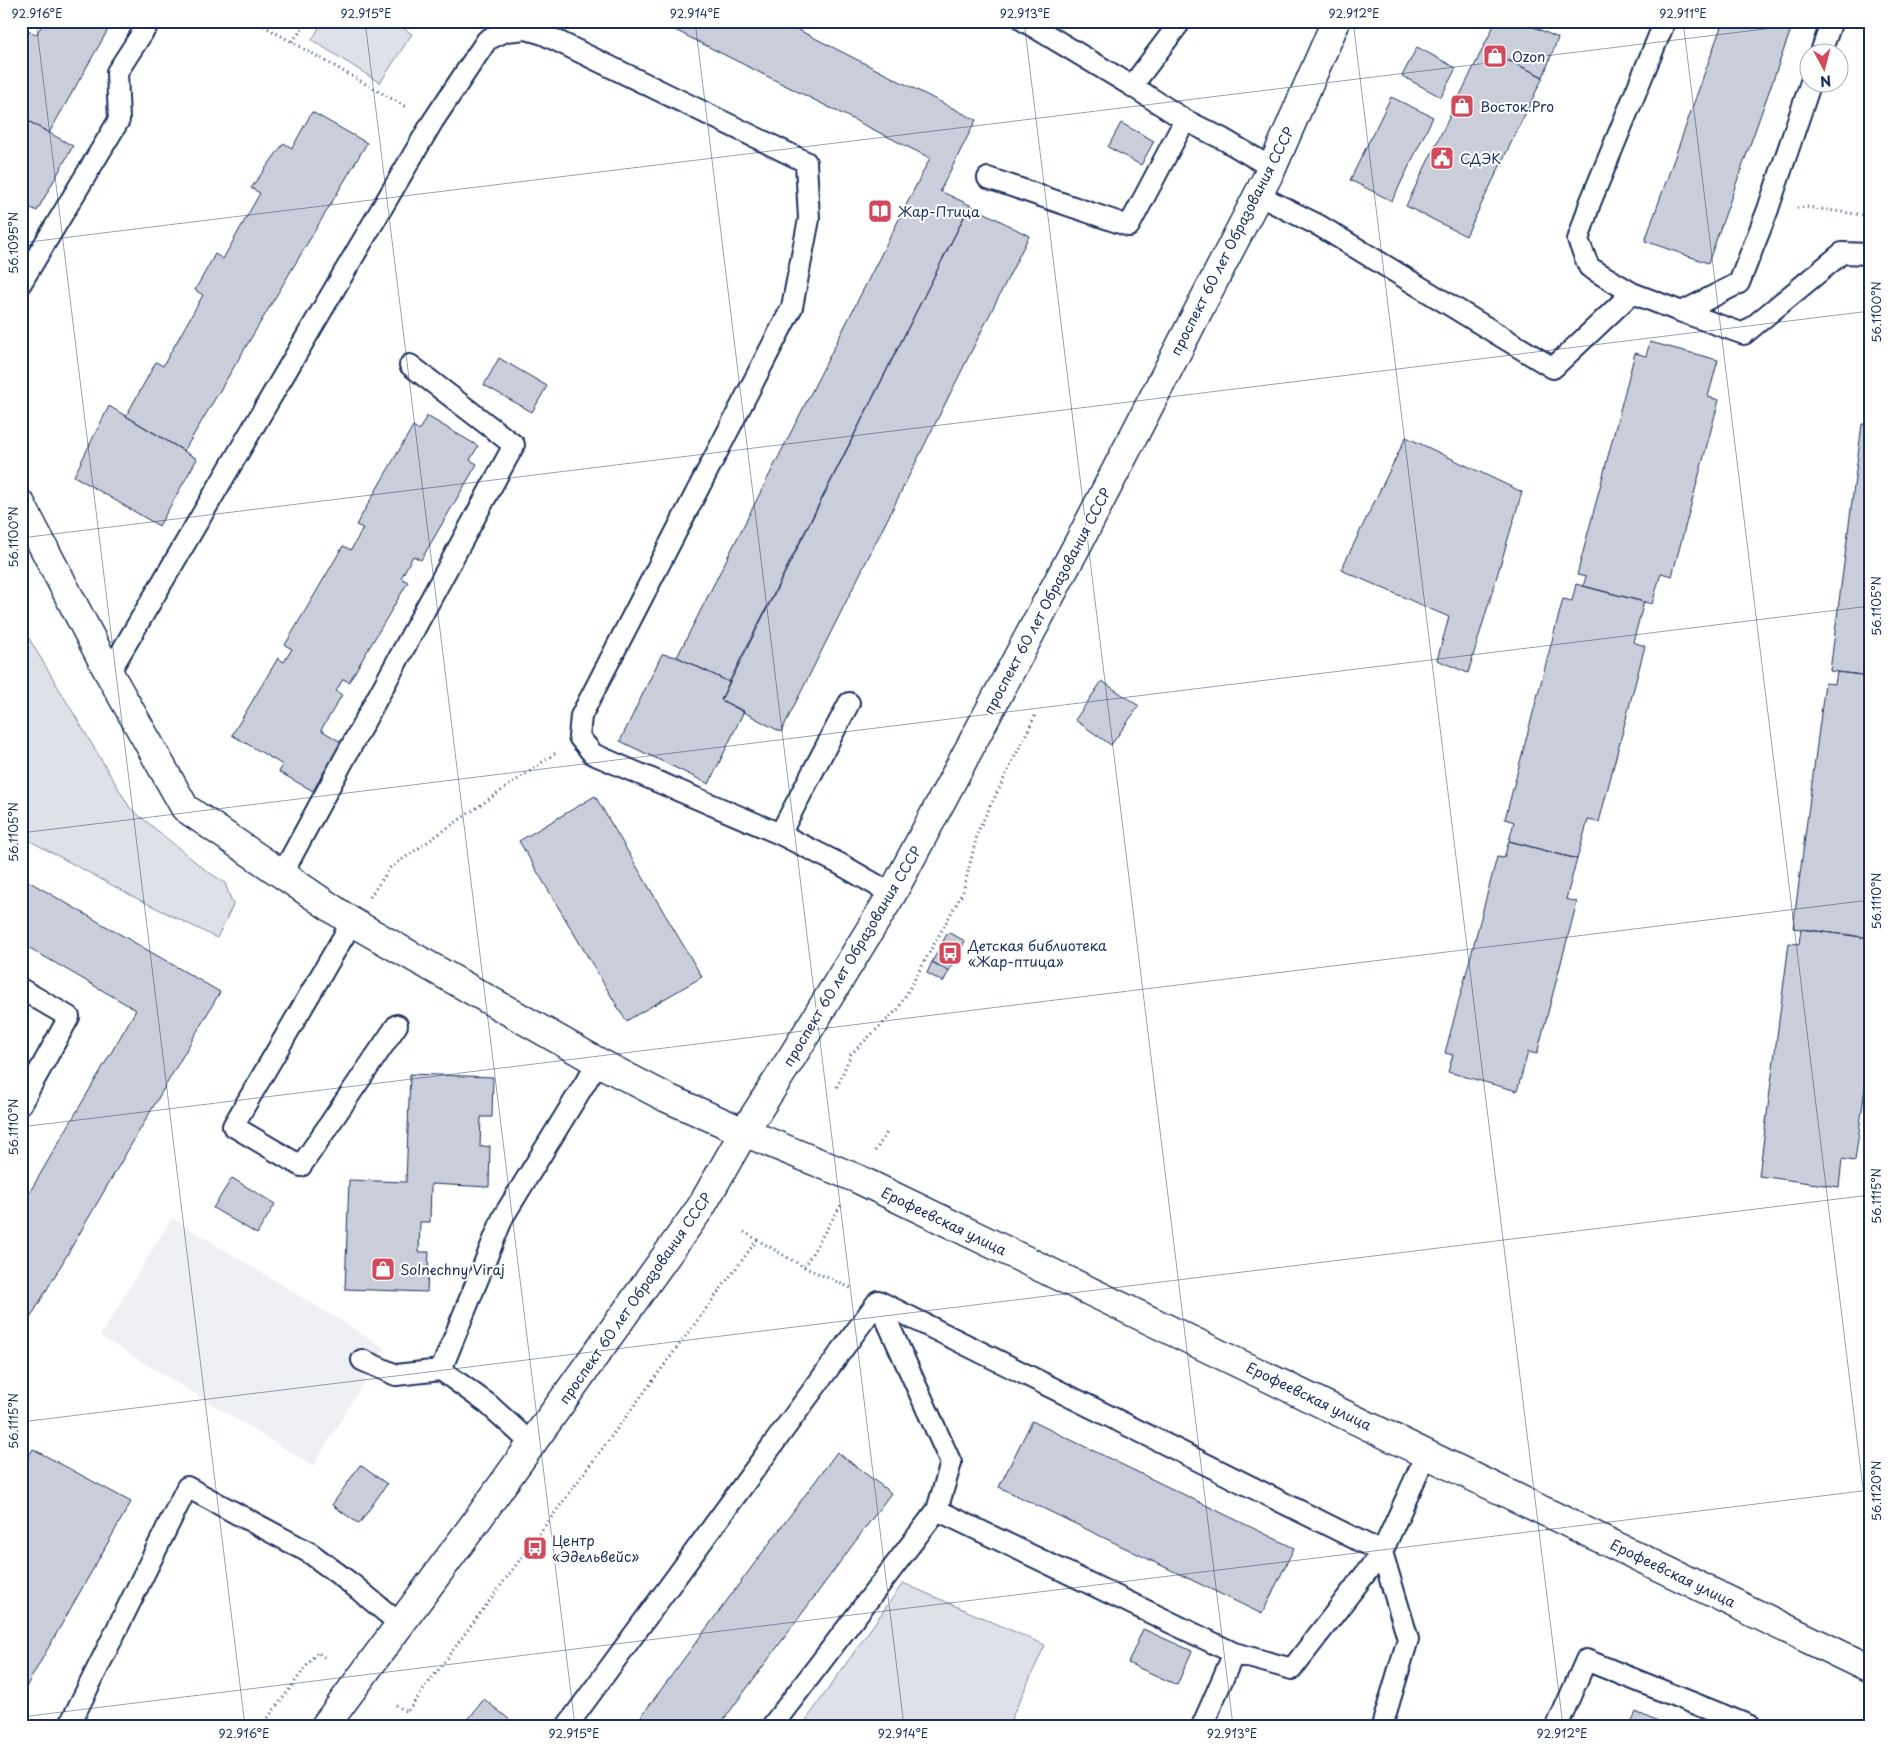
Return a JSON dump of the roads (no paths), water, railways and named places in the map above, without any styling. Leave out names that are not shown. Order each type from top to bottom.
[{"type":"street","name":"проспект 60 лет Образования СССР","points":[[326,1726],[532,1444],[701,1207],[744,1132],[792,1058],[892,894],[1080,540],[1272,168],[1336,21]]},
{"type":"street","name":"Ерофеевская улица","points":[[21,504],[110,673],[185,808],[352,922],[598,1062],[667,1098],[858,1179],[1870,1668]]},
{"type":"lane","points":[[21,283],[119,120],[117,72],[150,21]]},
{"type":"lane","points":[[1024,21],[1185,120],[1223,139],[1272,168]]},
{"type":"lane","points":[[1132,86],[1181,21]]},
{"type":"lane","points":[[1665,21],[1590,203],[1578,240],[1589,267],[1632,293],[1744,334],[1842,253],[1870,254]]},
{"type":"lane","points":[[1825,42],[1832,21]]},
{"type":"lane","points":[[110,673],[433,122],[487,40],[506,31],[526,29],[543,34],[806,162],[809,218],[792,307],[581,716],[579,737],[593,754],[780,834],[840,864],[892,894]]},
{"type":"lane","points":[[1682,312],[1739,284],[1767,212],[1808,92]]},
{"type":"lane","points":[[988,178],[1128,226],[1185,120]]},
{"type":"lane","points":[[1258,195],[1320,226],[1553,368],[1632,293]]},
{"type":"lane","points":[[282,876],[514,445],[410,365]]},
{"type":"lane","points":[[780,834],[849,703]]},
{"type":"lane","points":[[352,922],[234,1126],[301,1166],[397,1025]]},
{"type":"lane","points":[[21,989],[69,1017],[21,1104]]},
{"type":"lane","points":[[441,1370],[503,1217],[598,1062]]},
{"type":"lane","points":[[772,1726],[937,1510],[951,1463],[878,1301]]},
{"type":"lane","points":[[878,1301],[1382,1552],[1408,1638],[1382,1726]]},
{"type":"lane","points":[[567,1726],[878,1301]]},
{"type":"lane","points":[[362,1360],[396,1375],[441,1370],[488,1404],[532,1444]]},
{"type":"lane","points":[[937,1510],[1234,1653],[1292,1669],[1382,1552],[1427,1453]]},
{"type":"lane","points":[[69,1726],[187,1487],[310,1553],[400,1624]]},
{"type":"lane","points":[[1202,1726],[1234,1653]]},
{"type":"lane","points":[[1557,1726],[1586,1660],[1750,1726]]},
{"type":"place","name":"Ozon","points":[[1495,56]]},
{"type":"place","name":"Восток.Pro","points":[[1462,106]]},
{"type":"place","name":"СДЭК","points":[[1442,158]]},
{"type":"place","name":"Жар-Птица","points":[[880,211]]},
{"type":"place","name":"Детская библиотека «Жар-птица»","points":[[950,953]]},
{"type":"place","name":"Solnechny Viraj","points":[[383,1269]]},
{"type":"place","name":"Центр «Эдельвейс»","points":[[535,1548]]}]
